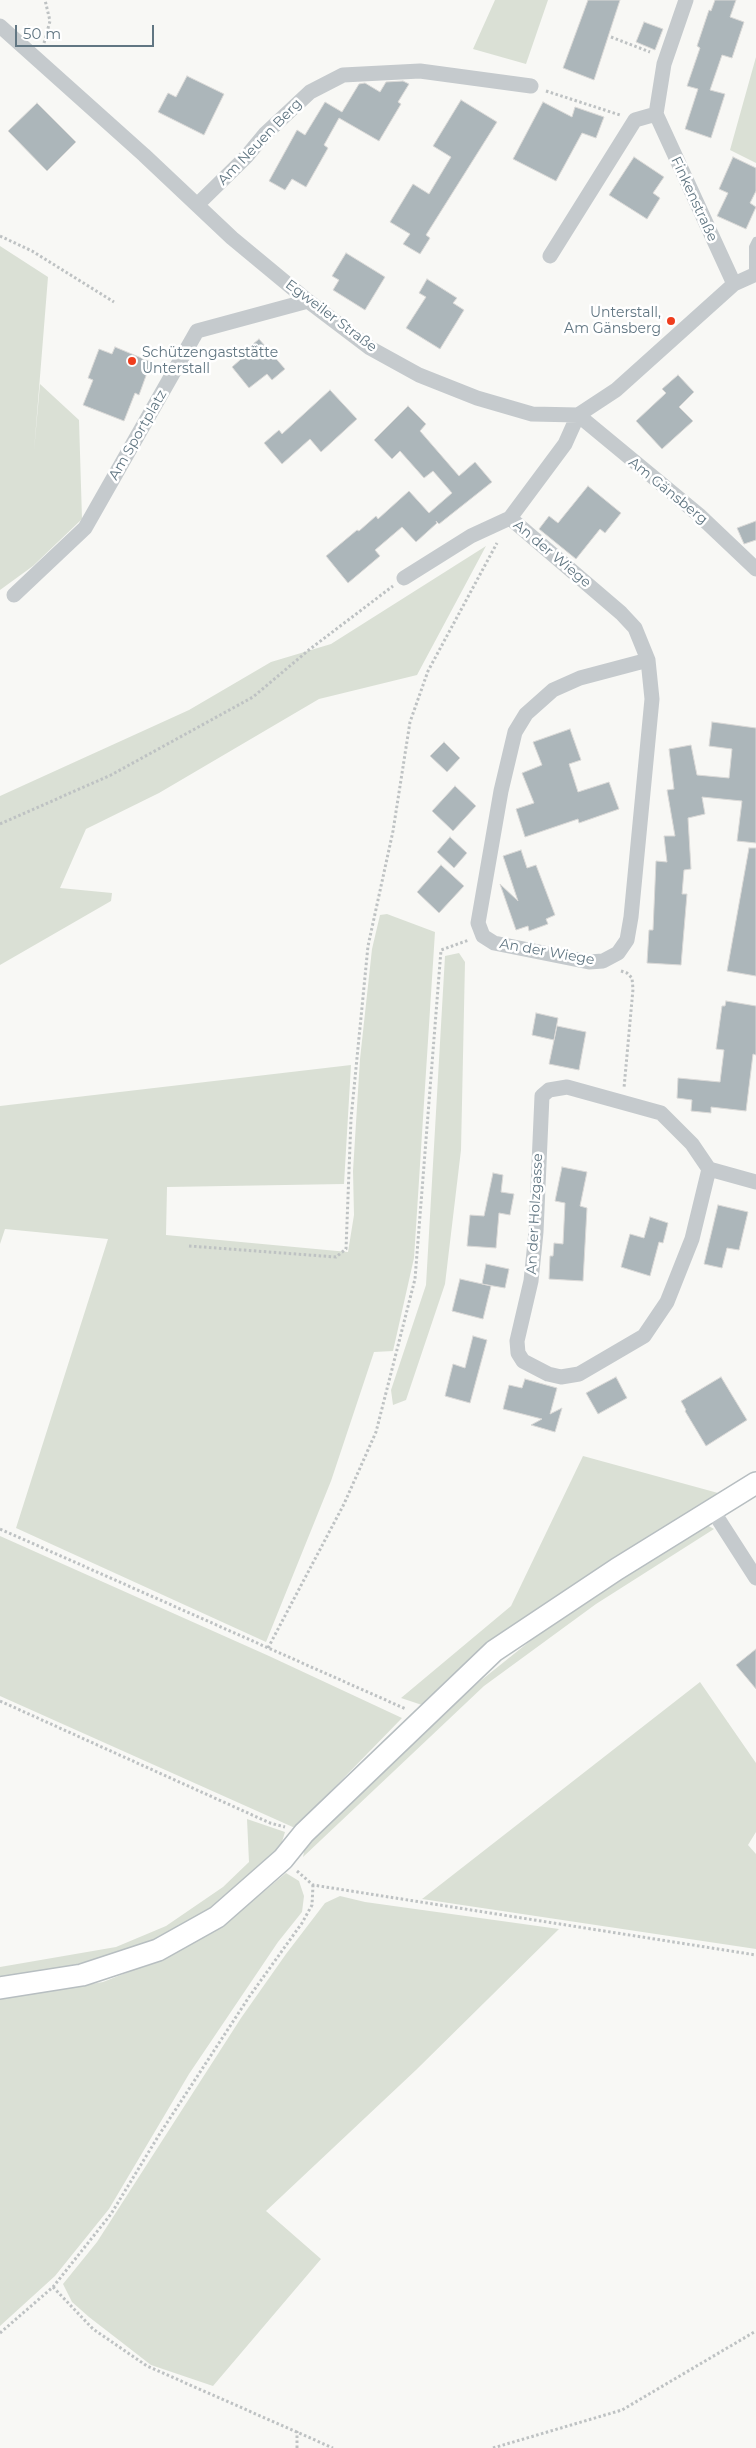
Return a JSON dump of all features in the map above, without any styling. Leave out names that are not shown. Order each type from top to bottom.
[{"type":"street","points":[[550,256],[635,120],[656,114],[660,80],[686,0]]},
{"type":"street","name":"Egweiler Straße","points":[[0,26],[198,204],[232,238],[308,301],[370,348],[427,378],[477,398],[532,414],[578,415]]},
{"type":"street","name":"Am Neuen Berg","points":[[198,204],[246,157],[265,134],[310,92],[343,75],[420,71],[531,86]]},
{"type":"street","name":"Finkenstraße","points":[[656,114],[734,284]]},
{"type":"street","points":[[578,415],[616,390],[734,284],[755,274]]},
{"type":"street","name":"Am Sportplatz","points":[[14,595],[85,528],[196,331],[308,301]]},
{"type":"street","name":"An der Wiege","points":[[404,578],[471,536],[510,518],[565,444],[578,415]]},
{"type":"street","name":"Am Gänsberg","points":[[578,415],[700,515],[756,568]]},
{"type":"street","name":"An der Wiege","points":[[510,518],[621,613],[635,628],[648,660],[652,698],[631,917],[627,940],[618,953],[603,961],[589,962],[494,943],[483,936],[478,923],[501,791],[515,732],[526,714],[542,699],[566,683],[648,660]]},
{"type":"street","name":"An der Holzgasse","points":[[567,1087],[661,1113],[692,1144],[709,1169],[690,1244],[667,1302],[644,1336],[579,1374],[561,1377],[548,1374],[524,1361],[518,1353],[517,1341],[531,1281],[536,1232],[542,1096],[549,1090],[567,1087]]},
{"type":"street","points":[[709,1169],[756,1182]]},
{"type":"street","points":[[0,1988],[82,1975],[158,1950],[217,1917],[283,1859],[304,1833],[494,1651],[616,1568],[713,1511],[756,1483]]},
{"type":"street","points":[[713,1511],[756,1578]]},
{"type":"lane","points":[[755,274],[753,247],[756,241]]},
{"type":"path","points":[[39,60],[50,21],[45,0]]},
{"type":"path","points":[[612,37],[666,58]]},
{"type":"path","points":[[531,86],[635,120]]},
{"type":"path","points":[[0,236],[32,251],[114,302]]},
{"type":"path","points":[[189,1246],[336,1257],[346,1249],[351,1119],[368,946],[393,831],[410,722],[428,671],[510,518]]},
{"type":"path","points":[[0,824],[111,776],[253,696],[310,648],[404,578]]},
{"type":"path","points":[[268,1648],[344,1504],[376,1432],[416,1279],[441,950],[483,936]]},
{"type":"path","points":[[603,961],[612,968],[627,973],[632,978],[633,989],[623,1103]]},
{"type":"path","points":[[0,1529],[425,1717]]},
{"type":"path","points":[[0,1701],[270,1822],[304,1833]]},
{"type":"path","points":[[283,1859],[314,1885],[756,1955]]},
{"type":"path","points":[[0,2333],[53,2287],[111,2214],[159,2135],[243,2006],[302,1923],[312,1905],[314,1885]]},
{"type":"path","points":[[53,2287],[93,2328],[147,2366],[333,2448]]},
{"type":"path","points":[[493,2448],[622,2410],[756,2332]]},
{"type":"path","points":[[297,2431],[297,2448]]},
{"type":"shaded area","points":[[495,0],[548,0],[526,64],[473,49]]},
{"type":"shaded area","points":[[756,57],[756,163],[730,150]]},
{"type":"shaded area","points":[[0,246],[48,277],[34,451],[40,384],[79,420],[82,519],[33,566],[0,590]]},
{"type":"shaded area","points":[[486,546],[417,675],[319,699],[159,793],[86,829],[60,888],[112,893],[111,901],[0,965],[0,796],[189,710],[271,662],[331,644]]},
{"type":"shaded area","points":[[387,914],[435,932],[414,1258],[393,1351],[374,1352],[331,1481],[266,1642],[16,1528],[108,1239],[5,1229],[0,1244],[0,1106],[351,1065],[344,1184],[167,1187],[166,1235],[348,1252],[354,1215],[353,1171],[360,1059],[372,949],[380,915]]},
{"type":"shaded area","points":[[459,953],[465,962],[461,1150],[445,1284],[406,1400],[393,1405],[391,1390],[426,1285],[445,956]]},
{"type":"shaded area","points":[[583,1456],[718,1493],[533,1617],[422,1705],[401,1698],[511,1606]]},
{"type":"shaded area","points":[[707,1525],[714,1529],[596,1604],[484,1686],[303,1857],[305,1847],[387,1763],[479,1682],[550,1625],[639,1565]]},
{"type":"shaded area","points":[[0,1536],[269,1656],[402,1718],[295,1828],[0,1696]]},
{"type":"shaded area","points":[[700,1682],[756,1763],[756,1832],[748,1845],[756,1854],[756,1949],[422,1899]]},
{"type":"shaded area","points":[[247,1819],[285,1832],[281,1845],[255,1873],[213,1907],[171,1933],[138,1949],[79,1966],[0,1979],[0,1967],[116,1947],[166,1926],[223,1887],[249,1862]]},
{"type":"shaded area","points":[[286,1873],[299,1881],[304,1896],[302,1912],[278,1942],[189,2074],[109,2209],[55,2276],[0,2326],[0,1999],[103,1982],[174,1954],[232,1918]]},
{"type":"shaded area","points":[[340,1896],[365,1902],[559,1929],[416,2070],[266,2211],[321,2259],[213,2386],[151,2365],[72,2302],[63,2284],[97,2242],[241,2018],[286,1954],[325,1903]]},
{"type":"building","points":[[588,0],[620,0],[594,80],[563,68]]},
{"type":"building","points":[[715,0],[736,0],[730,17],[744,22],[732,58],[722,55],[710,90],[725,94],[711,138],[685,129],[698,89],[687,86],[700,48],[697,46],[709,10],[711,11]]},
{"type":"building","points":[[644,22],[663,29],[655,50],[636,42]]},
{"type":"building","points":[[187,76],[224,94],[204,135],[158,112],[168,93],[176,97]]},
{"type":"building","points":[[403,81],[409,84],[398,102],[401,104],[379,141],[339,118],[324,145],[328,148],[306,187],[292,179],[285,190],[269,181],[297,130],[305,135],[325,102],[342,112],[359,84],[365,83],[380,92],[386,82]]},
{"type":"building","points":[[461,100],[497,122],[426,235],[430,238],[420,254],[403,244],[410,234],[390,222],[413,184],[429,194],[451,157],[433,146]]},
{"type":"building","points":[[543,102],[572,117],[575,107],[604,117],[596,138],[582,133],[556,181],[513,159]]},
{"type":"building","points":[[37,103],[76,142],[47,171],[8,131]]},
{"type":"building","points":[[634,157],[664,177],[653,193],[660,198],[647,219],[609,195]]},
{"type":"building","points":[[733,157],[756,168],[756,191],[750,203],[756,207],[746,229],[717,216],[728,193],[719,189]]},
{"type":"building","points":[[346,253],[385,277],[365,310],[333,290],[339,280],[332,276]]},
{"type":"building","points":[[427,279],[457,298],[453,303],[464,310],[440,349],[406,328],[426,297],[419,293]]},
{"type":"building","points":[[259,339],[285,369],[272,380],[267,374],[249,388],[232,367],[248,353],[246,350]]},
{"type":"building","points":[[115,347],[151,362],[139,395],[135,393],[124,421],[83,405],[93,380],[88,378],[99,349],[112,354]]},
{"type":"building","points":[[678,375],[694,392],[679,407],[693,421],[662,449],[636,421],[666,393],[662,389]]},
{"type":"building","points":[[330,390],[357,419],[321,452],[310,439],[282,464],[264,443],[279,430],[282,434]]},
{"type":"building","points":[[408,406],[426,424],[420,431],[459,476],[475,462],[492,482],[439,524],[436,521],[437,523],[416,542],[402,527],[375,550],[380,556],[348,583],[326,556],[376,516],[378,519],[409,491],[429,513],[452,493],[433,471],[424,478],[400,451],[392,459],[374,440]]},
{"type":"building","points":[[588,486],[621,513],[605,533],[600,529],[576,559],[539,529],[549,516],[558,523]]},
{"type":"building","points":[[756,521],[756,540],[744,544],[737,528]]},
{"type":"building","points":[[712,722],[756,728],[756,843],[737,841],[742,801],[702,797],[705,814],[688,818],[691,869],[684,870],[682,894],[687,894],[681,965],[647,963],[649,930],[653,930],[656,861],[667,862],[664,836],[675,836],[667,790],[674,789],[669,749],[691,745],[697,775],[729,778],[732,749],[709,746]]},
{"type":"building","points":[[570,729],[581,760],[569,764],[578,792],[609,782],[619,809],[579,823],[578,819],[525,837],[516,809],[534,803],[522,773],[542,765],[533,742]]},
{"type":"building","points":[[444,742],[460,758],[447,772],[430,756]]},
{"type":"building","points":[[455,786],[476,806],[453,831],[432,811]]},
{"type":"building","points":[[450,837],[467,853],[454,868],[437,852]]},
{"type":"building","points":[[749,848],[756,848],[756,976],[727,971]]},
{"type":"building","points":[[521,850],[527,868],[536,865],[555,915],[546,919],[548,924],[529,931],[528,926],[516,930],[500,884],[518,901],[503,856]]},
{"type":"building","points":[[441,865],[464,886],[439,913],[417,892]]},
{"type":"building","points":[[726,1001],[756,1006],[756,1055],[753,1054],[746,1111],[711,1107],[711,1113],[691,1111],[692,1100],[677,1098],[678,1078],[720,1082],[724,1050],[716,1049],[722,1006],[725,1006]]},
{"type":"building","points":[[536,1013],[558,1018],[554,1040],[532,1035]]},
{"type":"building","points":[[557,1026],[586,1032],[579,1070],[549,1064]]},
{"type":"building","points":[[562,1167],[587,1172],[580,1206],[587,1208],[583,1281],[549,1279],[550,1256],[553,1256],[554,1243],[563,1244],[565,1203],[555,1201]]},
{"type":"building","points":[[493,1173],[503,1175],[501,1192],[514,1194],[510,1215],[499,1213],[496,1248],[467,1246],[470,1215],[484,1216]]},
{"type":"building","points":[[718,1205],[748,1212],[739,1250],[727,1248],[722,1268],[704,1264]]},
{"type":"building","points":[[650,1217],[668,1223],[663,1243],[659,1242],[650,1276],[621,1267],[630,1234],[644,1238]]},
{"type":"building","points":[[486,1264],[509,1269],[505,1288],[482,1284]]},
{"type":"building","points":[[460,1279],[491,1286],[483,1319],[452,1311]]},
{"type":"building","points":[[473,1336],[487,1340],[470,1403],[445,1396],[453,1364],[465,1368]]},
{"type":"building","points":[[616,1377],[627,1398],[598,1414],[586,1393]]},
{"type":"building","points":[[721,1377],[747,1420],[706,1446],[681,1401]]},
{"type":"building","points":[[525,1379],[557,1388],[550,1414],[562,1408],[555,1432],[531,1425],[542,1419],[503,1409],[509,1385],[522,1388]]},
{"type":"building","points":[[756,1649],[756,1689],[736,1665]]},
{"type":"place","name":"Unterstall, Am Gänsberg","points":[[671,321]]},
{"type":"place","name":"Schützengaststätte Unterstall","points":[[132,361]]}]
